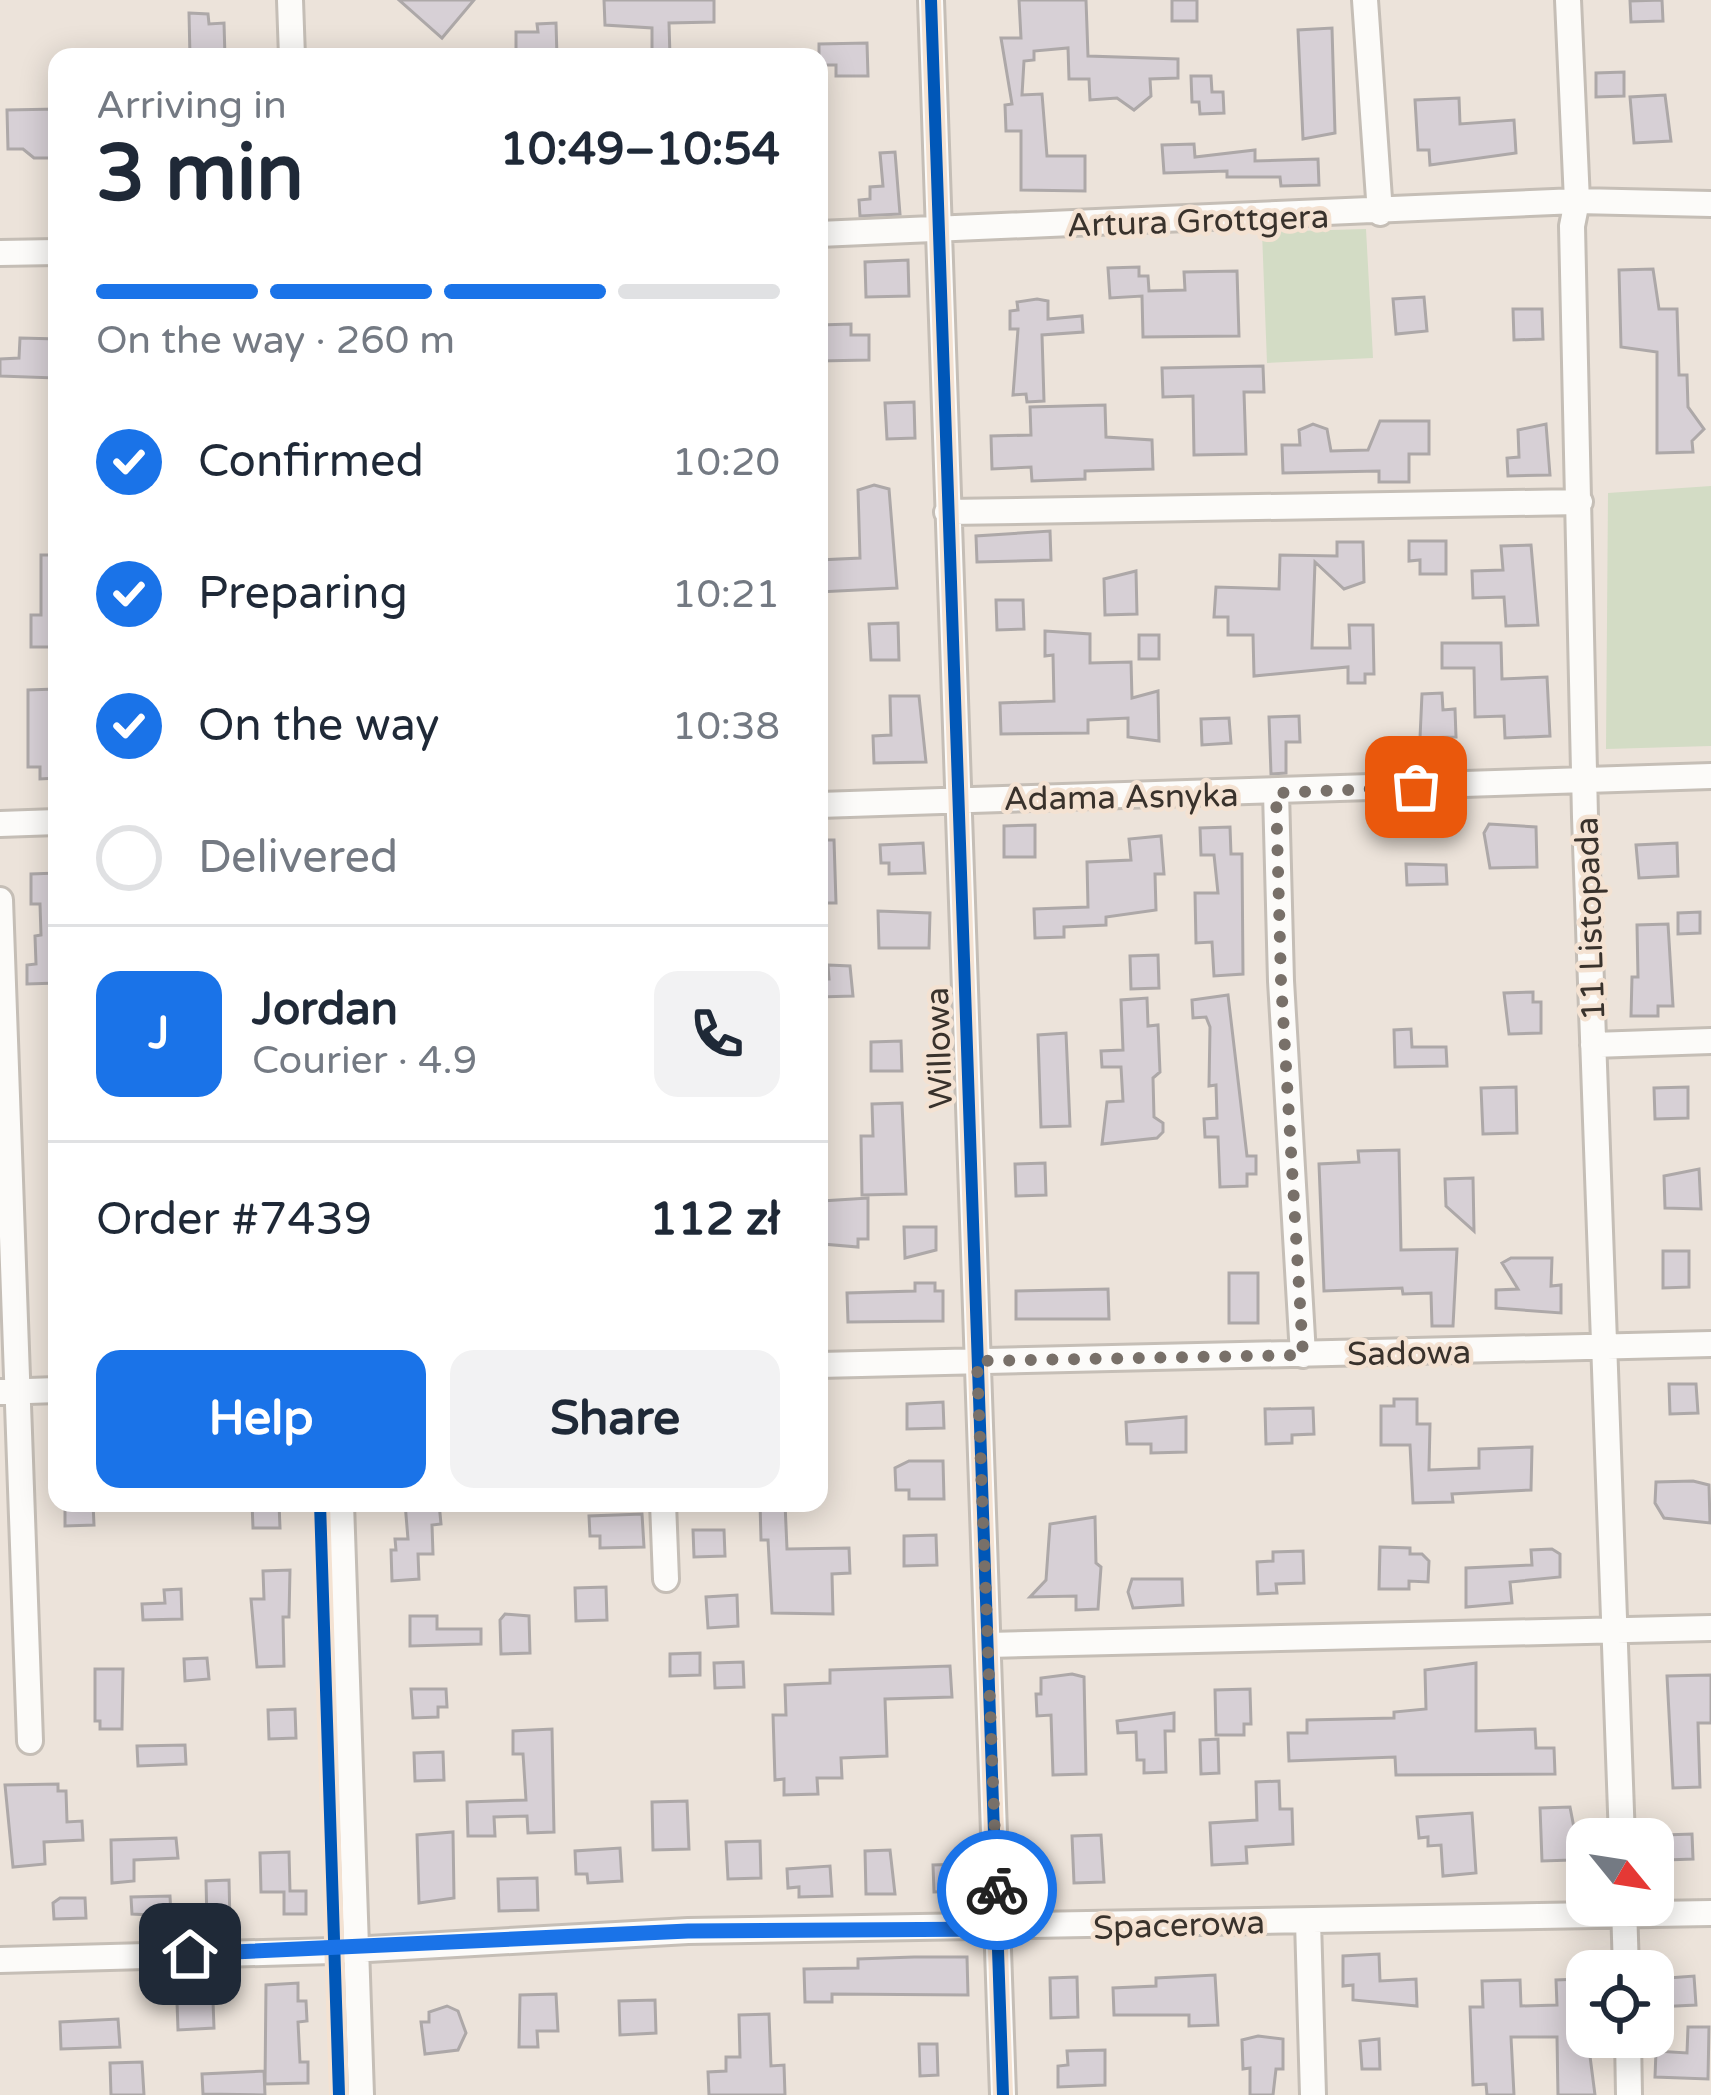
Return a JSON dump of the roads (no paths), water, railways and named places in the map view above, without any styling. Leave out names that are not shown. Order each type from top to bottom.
[{"type":"street","points":[[290,0],[292,48]]},
{"type":"street","name":"Willowa","points":[[931,0],[1004,2095]]},
{"type":"street","points":[[1365,0],[1380,213]]},
{"type":"street","name":"11 Listopada","points":[[1568,0],[1577,201],[1572,226],[1584,781],[1621,1818]]},
{"type":"street","name":"Artura Grottgera","points":[[828,234],[1577,201],[1711,204]]},
{"type":"street","points":[[0,253],[48,252]]},
{"type":"street","points":[[947,512],[1580,502]]},
{"type":"street","name":"Adama Asnyka","points":[[828,805],[1711,776]]},
{"type":"street","points":[[1276,793],[1281,981],[1303,1355]]},
{"type":"street","points":[[0,824],[48,822]]},
{"type":"street","points":[[0,900],[10,1391],[30,1741]]},
{"type":"street","points":[[1593,1045],[1711,1041]]},
{"type":"street","name":"Sadowa","points":[[828,1365],[1711,1344]]},
{"type":"street","points":[[10,1391],[48,1390]]},
{"type":"street","points":[[341,1512],[361,2095]]},
{"type":"street","points":[[663,1512],[666,1579]]},
{"type":"street","points":[[988,1645],[1711,1628]]},
{"type":"street","name":"Spacerowa","points":[[1674,1911],[1711,1912]]},
{"type":"street","name":"Spacerowa","points":[[0,1960],[357,1949],[688,1931],[999,1929],[1566,1912]]},
{"type":"street","points":[[1308,1921],[1312,2095]]},
{"type":"street","points":[[1628,2058],[1629,2095]]}]
